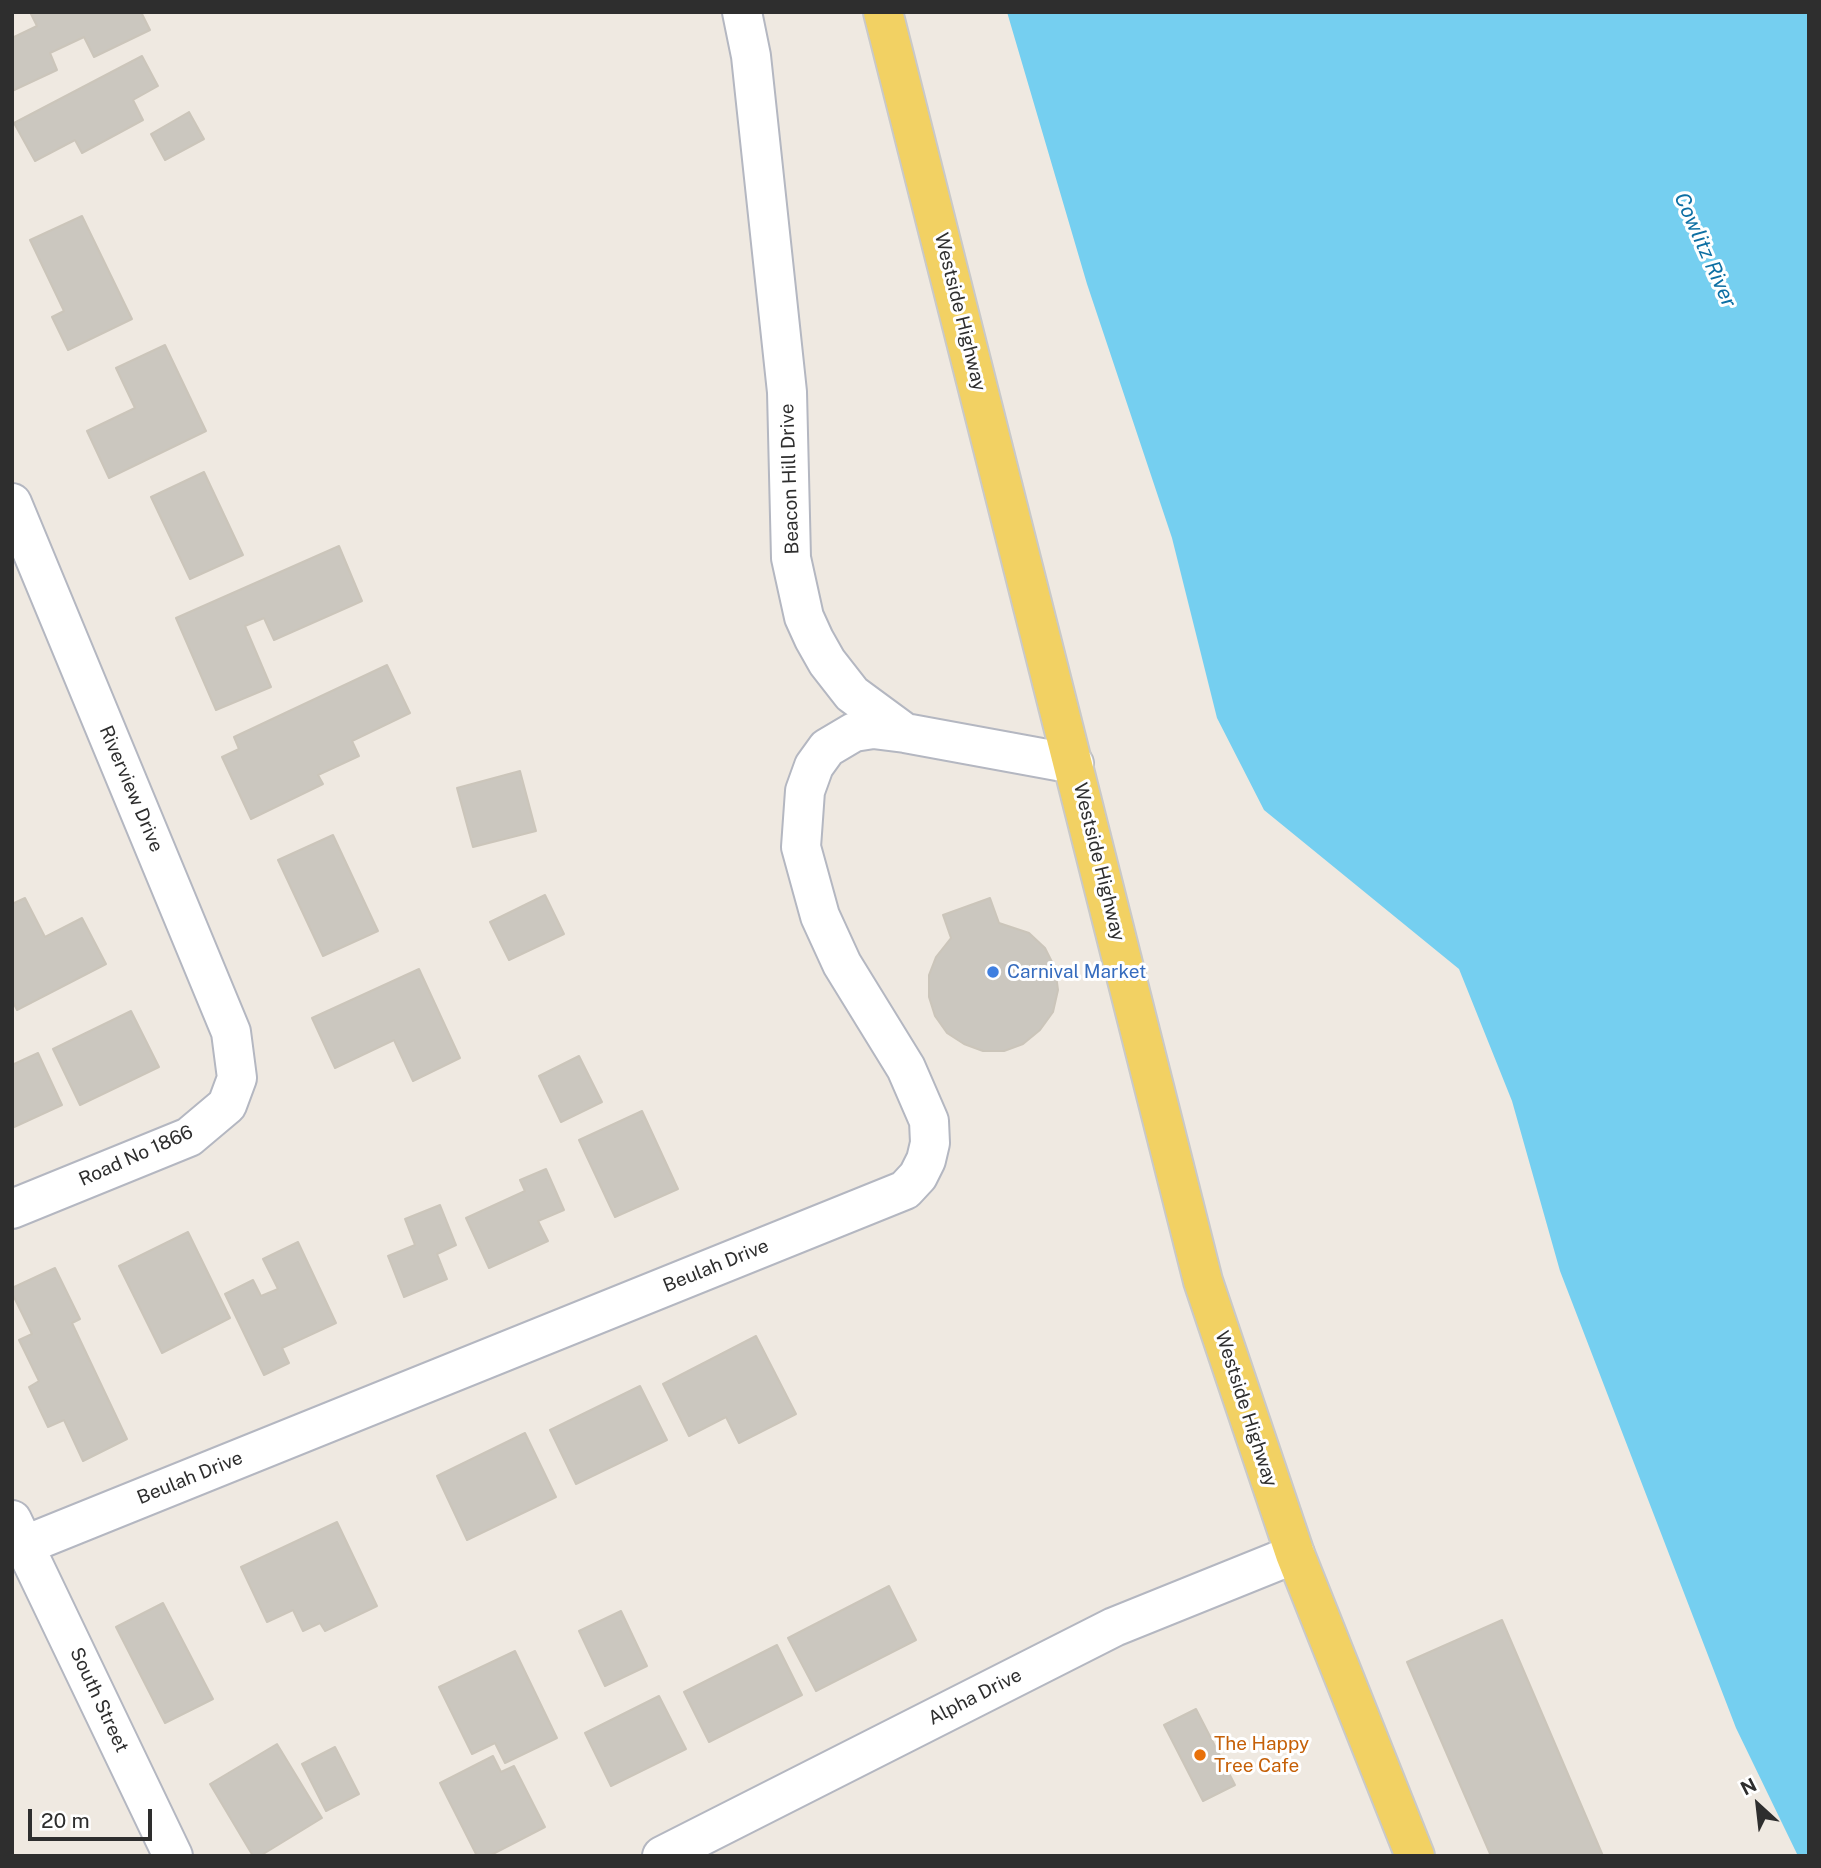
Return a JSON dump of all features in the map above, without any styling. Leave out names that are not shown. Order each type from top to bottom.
[{"type":"main road","name":"Westside Highway","points":[[883,12],[1203,1281],[1294,1554],[1415,1856]]},
{"type":"street","name":"Beacon Hill Drive","points":[[742,12],[751,56],[787,392],[790,531],[797,592],[814,639],[839,678],[866,707],[905,733],[1074,764]]},
{"type":"street","name":"Riverview Drive","points":[[12,503],[231,1032],[237,1078]]},
{"type":"street","name":"Beulah Drive","points":[[19,1532],[905,1190],[918,1176],[926,1160],[930,1143],[929,1121],[906,1068],[842,964],[820,916],[801,846],[805,791],[814,766],[827,748],[854,732],[873,730],[905,733]]},
{"type":"street","name":"Road No 1866","points":[[12,1209],[189,1137],[227,1105],[237,1078]]},
{"type":"street","name":"South Street","points":[[19,1532],[173,1856]]},
{"type":"street","name":"Alpha Drive","points":[[662,1856],[1114,1627],[1294,1554]]},
{"type":"water","name":"Cowlitz River","points":[[1007,12],[1809,12],[1809,1856],[1798,1856],[1736,1728],[1560,1271],[1512,1101],[1459,969],[1264,810],[1217,718],[1172,538],[1087,284]]},
{"type":"building","points":[[30,12],[141,12],[150,30],[94,57],[84,37],[50,53],[57,70],[12,91],[12,38],[37,26]]},
{"type":"building","points":[[142,56],[158,86],[133,100],[143,120],[82,153],[75,140],[35,161],[14,123]]},
{"type":"building","points":[[189,112],[204,139],[165,160],[151,134]]},
{"type":"building","points":[[82,216],[132,319],[68,350],[52,317],[64,311],[30,240]]},
{"type":"building","points":[[165,345],[206,431],[109,478],[87,431],[135,408],[116,368]]},
{"type":"building","points":[[204,472],[243,555],[190,579],[151,497]]},
{"type":"building","points":[[339,546],[362,601],[274,640],[264,618],[245,626],[271,687],[216,710],[176,618]]},
{"type":"building","points":[[387,665],[410,713],[352,741],[359,756],[318,775],[323,784],[251,819],[222,757],[239,749],[234,737]]},
{"type":"building","points":[[520,771],[536,831],[473,847],[457,788]]},
{"type":"building","points":[[333,835],[378,931],[323,956],[278,860]]},
{"type":"building","points":[[545,895],[564,934],[509,960],[490,922]]},
{"type":"building","points":[[25,898],[45,937],[82,918],[106,964],[17,1010],[12,1000],[12,904]]},
{"type":"building","name":"Carnival Market","points":[[990,898],[999,923],[1029,933],[1045,948],[1055,968],[1058,990],[1053,1012],[1040,1030],[1023,1044],[1004,1051],[983,1051],[964,1044],[947,1033],[935,1016],[929,997],[929,975],[936,957],[951,938],[943,915]]},
{"type":"building","points":[[419,969],[460,1058],[413,1081],[394,1040],[335,1068],[312,1018]]},
{"type":"building","points":[[131,1011],[159,1067],[80,1105],[53,1049]]},
{"type":"building","points":[[38,1053],[62,1105],[12,1128],[12,1065]]},
{"type":"building","points":[[579,1056],[602,1102],[561,1122],[539,1076]]},
{"type":"building","points":[[642,1111],[678,1189],[615,1217],[579,1140]]},
{"type":"building","points":[[546,1169],[564,1210],[538,1221],[548,1241],[489,1268],[466,1218],[525,1191],[520,1180]]},
{"type":"building","points":[[440,1205],[456,1245],[437,1254],[447,1279],[404,1297],[388,1256],[415,1245],[405,1219]]},
{"type":"building","points":[[188,1232],[230,1318],[162,1353],[119,1266]]},
{"type":"building","points":[[298,1242],[336,1323],[282,1348],[289,1363],[264,1375],[225,1294],[253,1280],[261,1296],[278,1289],[263,1259]]},
{"type":"building","points":[[55,1268],[80,1319],[72,1323],[127,1439],[83,1461],[64,1420],[48,1427],[29,1387],[39,1381],[19,1340],[32,1334],[12,1293],[12,1288]]},
{"type":"building","points":[[756,1336],[796,1414],[739,1443],[726,1417],[689,1436],[663,1384]]},
{"type":"building","points":[[640,1386],[667,1440],[576,1484],[550,1430]]},
{"type":"building","points":[[525,1433],[556,1497],[467,1540],[437,1476]]},
{"type":"building","points":[[337,1522],[377,1606],[325,1631],[320,1623],[303,1631],[293,1610],[267,1622],[241,1567]]},
{"type":"building","points":[[889,1586],[916,1640],[816,1691],[788,1638]]},
{"type":"building","points":[[163,1603],[213,1699],[165,1723],[116,1627]]},
{"type":"building","points":[[621,1611],[647,1666],[605,1686],[579,1631]]},
{"type":"building","points":[[1502,1620],[1603,1856],[1491,1856],[1407,1662]]},
{"type":"building","points":[[777,1645],[802,1695],[709,1742],[684,1692]]},
{"type":"building","points":[[515,1651],[557,1738],[505,1763],[495,1743],[472,1754],[439,1687]]},
{"type":"building","points":[[659,1696],[686,1749],[611,1786],[585,1733]]},
{"type":"building","name":"The Happy Tree Cafe","points":[[1196,1709],[1235,1785],[1203,1801],[1164,1725]]},
{"type":"building","points":[[277,1744],[322,1818],[260,1856],[253,1856],[210,1784]]},
{"type":"building","points":[[335,1747],[359,1794],[326,1811],[302,1764]]},
{"type":"building","points":[[493,1756],[501,1772],[514,1766],[545,1827],[489,1856],[477,1856],[440,1783]]},
{"type":"place","name":"Carnival Market","points":[[993,972]]},
{"type":"place","name":"The Happy Tree Cafe","points":[[1200,1755]]}]
